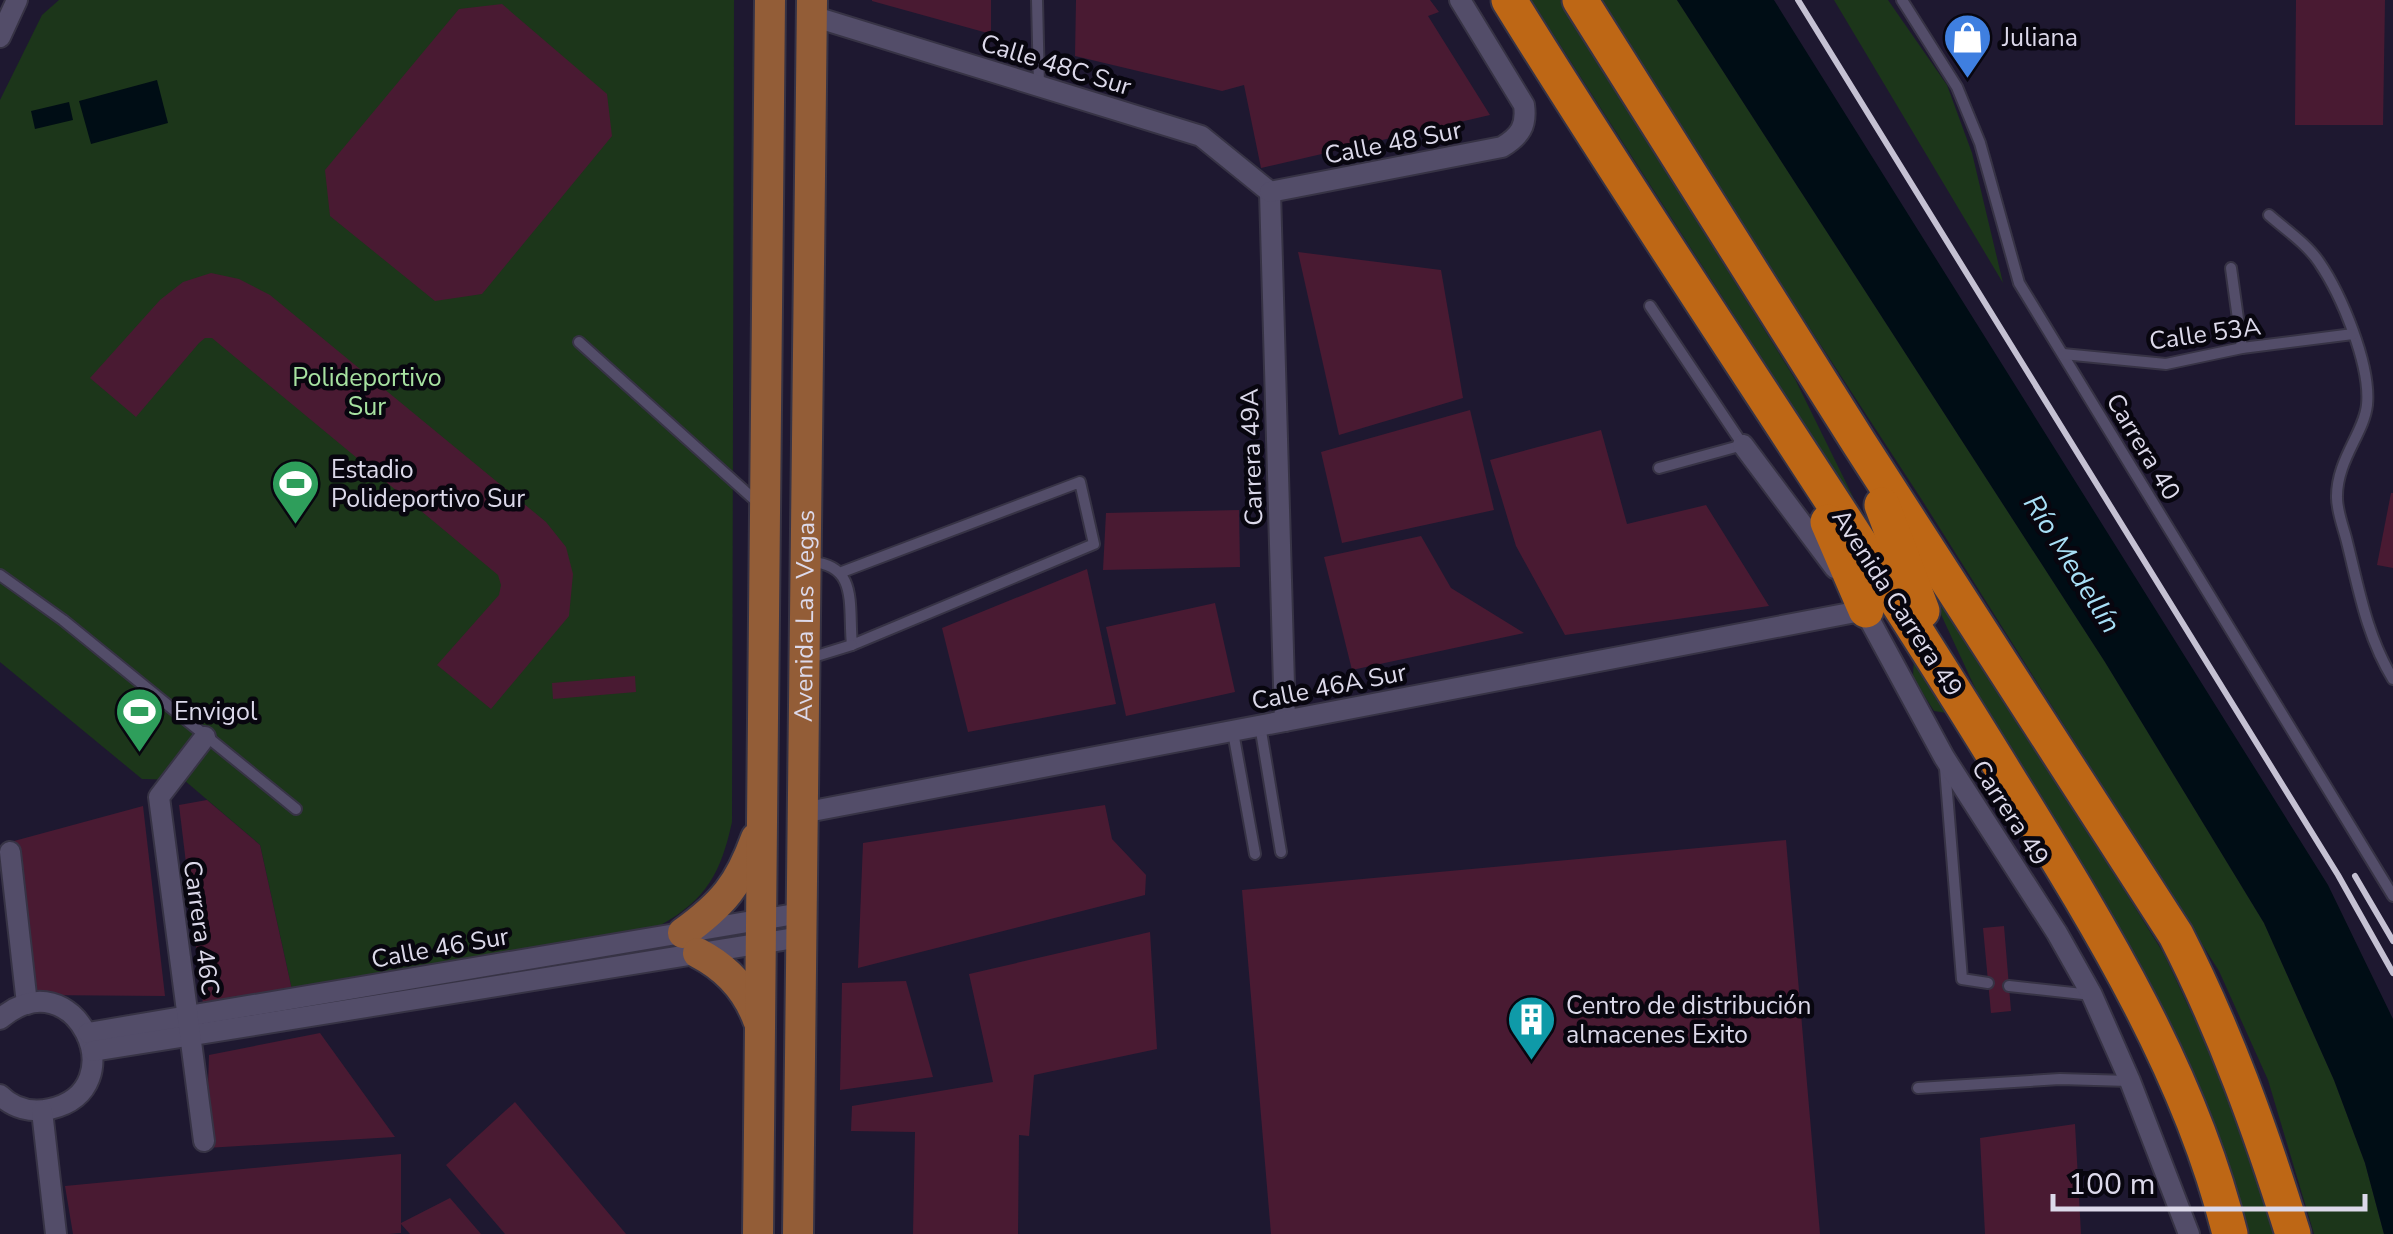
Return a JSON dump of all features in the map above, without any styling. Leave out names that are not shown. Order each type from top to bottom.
[{"type":"highway","name":"Avenida Carrera 49","points":[[1509,0],[1594,138],[1862,544],[2106,937],[2199,1132],[2230,1234]]},
{"type":"highway","points":[[1580,0],[2176,935],[2250,1102],[2293,1234]]},
{"type":"highway","points":[[1860,443],[1946,676]]},
{"type":"highway","points":[[1796,448],[1866,610]]},
{"type":"main road","name":"Avenida Las Vegas","points":[[758,1234],[770,0]]},
{"type":"main road","name":"Avenida Las Vegas","points":[[798,1234],[812,8]]},
{"type":"main road","points":[[760,1025],[736,981],[691,943],[727,897],[748,860],[762,821]]},
{"type":"street","points":[[0,37],[18,0]]},
{"type":"street","name":"Calle 48 Sur","points":[[1270,192],[1502,147],[1521,132],[1526,120],[1524,105],[1460,0]]},
{"type":"street","name":"Calle 48C Sur","points":[[812,8],[1039,86],[1201,136],[1270,192]]},
{"type":"street","name":"Carrera 49A","points":[[1270,192],[1285,720]]},
{"type":"street","name":"Carrera 49","points":[[1743,444],[1866,610],[1944,757],[2057,933],[2092,995],[2130,1081],[2189,1234]]},
{"type":"street","name":"Calle 46A Sur","points":[[802,813],[1866,610]]},
{"type":"street","name":"Carrera 46C","points":[[204,1141],[158,797],[205,737]]},
{"type":"street","points":[[10,852],[27,1004]]},
{"type":"street","name":"Calle 46 Sur","points":[[90,1042],[801,925]]},
{"type":"street","points":[[0,1019],[14,1008],[42,1002],[69,1011],[90,1042],[88,1080],[80,1092],[56,1108],[42,1111],[16,1106],[0,1094]]},
{"type":"street","points":[[42,1111],[56,1234]]},
{"type":"lane","points":[[1037,0],[1039,86]]},
{"type":"lane","name":"Carrera 40","points":[[1902,0],[1957,86],[1980,143],[2019,283],[2393,896]]},
{"type":"lane","points":[[2269,214],[2317,258],[2353,334],[2366,379],[2368,407],[2344,459],[2337,498],[2366,621],[2393,679]]},
{"type":"lane","points":[[2231,268],[2242,348]]},
{"type":"lane","points":[[1650,306],[1743,444],[1659,468]]},
{"type":"lane","name":"Calle 53A","points":[[2063,354],[2166,364],[2242,348],[2353,334]]},
{"type":"lane","points":[[579,342],[765,510]]},
{"type":"lane","points":[[804,660],[852,645],[1094,544],[1080,482],[842,572]]},
{"type":"lane","points":[[805,562],[832,564],[842,572],[852,645]]},
{"type":"lane","points":[[0,575],[63,620],[296,810]]},
{"type":"lane","points":[[1260,726],[1281,852]]},
{"type":"lane","points":[[1233,731],[1255,854]]},
{"type":"lane","points":[[1944,757],[1962,979],[1988,983]]},
{"type":"lane","points":[[2009,986],[2092,995]]},
{"type":"lane","points":[[1918,1088],[2060,1079],[2130,1081]]},
{"type":"green space","name":"Polideportivo Sur","points":[[59,0],[734,0],[732,822],[723,856],[710,882],[677,915],[661,925],[292,990],[260,845],[184,780],[142,779],[0,662],[0,100],[42,15]]},
{"type":"green space","points":[[1531,0],[1560,0],[1795,379],[1860,511]]},
{"type":"green space","points":[[1601,0],[1677,0],[2105,662],[2264,923],[2334,1080],[2365,1163],[2384,1234],[2314,1234],[2268,1080],[2219,971]]},
{"type":"green space","points":[[1834,0],[1888,0],[1947,85],[1972,153],[2003,283]]},
{"type":"green space","points":[[1906,539],[2164,954],[2225,1085],[2274,1234],[2248,1234],[2197,1090],[1989,718]]},
{"type":"green space","points":[[1914,654],[1947,713],[1934,711],[1913,678]]},
{"type":"water","name":"Río Medellín","points":[[1677,0],[1774,0],[2328,885],[2393,1019],[2393,1234],[2384,1234],[2365,1163],[2334,1080],[2264,923],[2105,662]]},
{"type":"water","points":[[157,80],[168,123],[91,144],[79,101]]},
{"type":"water","points":[[69,102],[73,120],[35,129],[31,111]]},
{"type":"building","points":[[872,0],[991,0],[991,34],[872,1]]},
{"type":"building","points":[[1076,0],[1430,0],[1439,12],[1428,16],[1490,115],[1261,168],[1244,85],[1222,91],[1075,56]]},
{"type":"building","points":[[2296,0],[2385,0],[2383,125],[2295,125]]},
{"type":"building","points":[[502,4],[607,94],[612,136],[482,294],[435,301],[330,216],[325,170],[459,9]]},
{"type":"building","points":[[1298,252],[1441,270],[1463,398],[1339,435]]},
{"type":"building","points":[[211,273],[239,279],[270,295],[546,522],[566,547],[573,574],[569,616],[491,709],[437,665],[499,595],[498,575],[212,338],[199,343],[136,417],[90,378],[160,300],[183,282]]},
{"type":"building","points":[[1470,410],[1494,510],[1342,543],[1321,452]]},
{"type":"building","points":[[1601,430],[1627,524],[1706,505],[1769,606],[1565,635],[1516,546],[1490,460]]},
{"type":"building","points":[[2393,493],[2393,568],[2377,565]]},
{"type":"building","points":[[1239,510],[1240,567],[1103,570],[1106,513]]},
{"type":"building","points":[[1421,536],[1451,588],[1524,633],[1352,670],[1324,557]]},
{"type":"building","points":[[1087,569],[1116,704],[968,732],[942,628]]},
{"type":"building","points":[[1215,603],[1235,692],[1126,716],[1106,627]]},
{"type":"building","points":[[635,676],[636,692],[553,699],[552,683]]},
{"type":"building","points":[[207,800],[260,845],[292,990],[203,1004],[179,805]]},
{"type":"building","points":[[1105,805],[1112,839],[1146,875],[1145,895],[858,968],[863,843]]},
{"type":"building","points":[[143,806],[165,996],[35,995],[14,841]]},
{"type":"building","name":"Centro de distribución almacenes Exito","points":[[1786,840],[1820,1234],[1271,1234],[1242,890]]},
{"type":"building","points":[[2004,926],[2011,1011],[1991,1013],[1983,928]]},
{"type":"building","points":[[1150,932],[1157,1049],[1034,1075],[1029,1136],[1019,1135],[1018,1234],[913,1234],[915,1132],[851,1131],[852,1106],[993,1082],[969,974]]},
{"type":"building","points":[[906,981],[933,1077],[840,1090],[842,983]]},
{"type":"building","points":[[320,1033],[395,1137],[206,1148],[209,1055]]},
{"type":"building","points":[[515,1102],[626,1234],[505,1234],[446,1165]]},
{"type":"building","points":[[2075,1124],[2081,1234],[1985,1234],[1980,1138]]},
{"type":"building","points":[[401,1154],[401,1223],[450,1198],[481,1234],[410,1234],[401,1224],[401,1233],[389,1234],[73,1234],[65,1186]]},
{"type":"railway","points":[[1798,0],[2338,875],[2393,973]]},
{"type":"railway","points":[[2355,876],[2393,941]]},
{"type":"place","name":"Juliana","points":[[1967,80]]},
{"type":"place","name":"Estadio Polideportivo Sur","points":[[296,526]]},
{"type":"place","name":"Envigol","points":[[139,754]]},
{"type":"place","name":"Centro de distribución almacenes Exito","points":[[1531,1062]]}]
